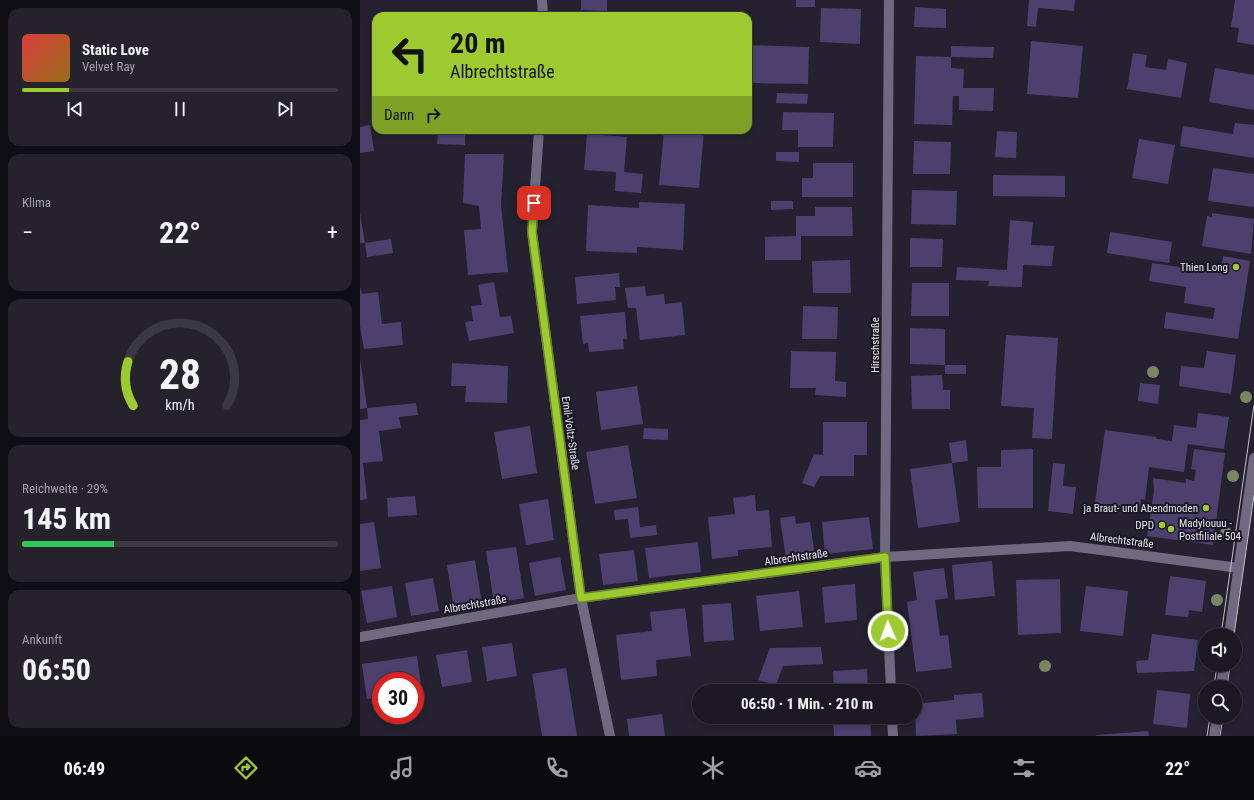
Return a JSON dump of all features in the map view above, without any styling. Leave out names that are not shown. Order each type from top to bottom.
[{"type":"street","points":[[542,0],[543,12]]},
{"type":"street","name":"Hirschstraße","points":[[889,0],[885,557],[891,684]]},
{"type":"street","name":"Emil-Voltz-Straße","points":[[539,134],[532,232],[581,598],[610,736]]},
{"type":"street","points":[[1230,628],[1239,568],[1249,531],[1254,458]]},
{"type":"street","name":"Albrechtstraße","points":[[360,636],[581,598],[885,557],[1070,546],[1239,568]]},
{"type":"street","points":[[892,724],[893,736]]},
{"type":"street","points":[[1214,736],[1216,724]]},
{"type":"building","points":[[581,0],[607,0],[607,11],[581,10]]},
{"type":"building","points":[[796,0],[815,0],[815,7],[796,7]]},
{"type":"building","points":[[1029,0],[1075,0],[1074,11],[1038,8],[1036,27],[1027,26]]},
{"type":"building","points":[[1235,0],[1254,0],[1254,45],[1237,42],[1239,28],[1231,27]]},
{"type":"building","points":[[915,7],[946,9],[946,28],[914,27]]},
{"type":"building","points":[[821,8],[861,9],[860,44],[820,42]]},
{"type":"building","points":[[1031,41],[1083,46],[1078,98],[1027,94]]},
{"type":"building","points":[[752,45],[809,47],[808,84],[752,83]]},
{"type":"building","points":[[951,46],[994,47],[993,58],[951,57]]},
{"type":"building","points":[[1133,53],[1147,55],[1145,67],[1166,70],[1168,59],[1187,63],[1181,98],[1127,89]]},
{"type":"building","points":[[916,56],[951,57],[951,68],[964,69],[963,88],[994,88],[993,111],[959,110],[959,96],[953,96],[952,125],[914,124]]},
{"type":"building","points":[[1215,68],[1254,75],[1254,110],[1209,102]]},
{"type":"building","points":[[777,93],[808,94],[807,104],[776,103]]},
{"type":"building","points":[[783,112],[834,113],[833,147],[798,147],[798,130],[782,130]]},
{"type":"building","points":[[1235,123],[1254,125],[1254,158],[1180,146],[1183,126],[1233,134]]},
{"type":"building","points":[[370,125],[374,151],[360,153],[360,127]]},
{"type":"building","points":[[997,131],[1017,132],[1016,158],[995,157]]},
{"type":"building","points":[[438,134],[465,134],[465,145],[437,144]]},
{"type":"building","points":[[587,134],[627,137],[624,172],[643,174],[641,193],[615,191],[616,172],[584,170]]},
{"type":"building","points":[[664,134],[704,134],[699,188],[659,185]]},
{"type":"building","points":[[1139,139],[1175,145],[1168,184],[1132,178]]},
{"type":"building","points":[[914,141],[951,142],[950,174],[913,174]]},
{"type":"building","points":[[776,152],[799,152],[799,162],[776,161]]},
{"type":"building","points":[[465,154],[504,154],[501,205],[508,272],[468,275],[464,230],[481,229],[479,206],[463,203]]},
{"type":"building","points":[[813,163],[853,163],[853,197],[802,197],[802,178],[813,178]]},
{"type":"building","points":[[1213,168],[1254,174],[1254,207],[1208,201]]},
{"type":"building","points":[[993,175],[1065,176],[1065,197],[993,196]]},
{"type":"building","points":[[912,190],[957,191],[956,225],[911,224]]},
{"type":"building","points":[[771,201],[793,201],[793,209],[771,210]]},
{"type":"building","points":[[639,202],[685,204],[683,250],[637,247],[637,253],[586,251],[588,205],[639,208]]},
{"type":"building","points":[[815,207],[852,207],[853,236],[801,236],[801,260],[765,260],[765,237],[796,236],[796,216],[815,216]]},
{"type":"building","points":[[360,213],[365,243],[360,243]]},
{"type":"building","points":[[1212,213],[1254,219],[1251,254],[1202,246],[1207,216],[1212,217]]},
{"type":"building","points":[[1010,220],[1033,222],[1031,245],[1054,246],[1052,266],[1023,265],[1022,287],[988,286],[989,281],[956,280],[957,267],[1007,270]]},
{"type":"building","points":[[1110,232],[1172,242],[1169,263],[1107,253]]},
{"type":"building","points":[[910,238],[943,239],[942,267],[910,267]]},
{"type":"building","points":[[391,239],[393,253],[367,257],[365,243]]},
{"type":"building","points":[[1223,256],[1250,261],[1238,339],[1164,328],[1166,312],[1213,319],[1215,308],[1184,303],[1186,287],[1149,281],[1152,263],[1220,273]]},
{"type":"building","points":[[850,260],[851,293],[813,293],[812,261]]},
{"type":"building","points":[[619,273],[620,287],[615,287],[616,300],[577,304],[575,277]]},
{"type":"building","points":[[494,282],[500,317],[511,316],[514,333],[469,341],[465,322],[473,321],[471,306],[482,305],[478,285]]},
{"type":"building","points":[[912,283],[949,283],[949,316],[911,316]]},
{"type":"building","points":[[645,286],[646,296],[664,294],[665,304],[682,302],[685,335],[640,340],[636,308],[628,308],[625,288]]},
{"type":"building","points":[[360,287],[362,294],[378,292],[382,324],[401,322],[403,345],[364,349],[360,326]]},
{"type":"building","points":[[803,306],[838,307],[837,339],[802,339]]},
{"type":"building","points":[[625,312],[627,339],[623,339],[624,349],[589,352],[588,343],[583,344],[580,316]]},
{"type":"building","points":[[910,328],[945,329],[945,365],[910,364]]},
{"type":"building","points":[[1006,335],[1058,338],[1052,439],[1032,438],[1034,408],[1001,406]]},
{"type":"building","points":[[791,351],[836,352],[835,381],[846,382],[846,397],[815,395],[816,388],[790,388]]},
{"type":"building","points":[[1207,351],[1236,355],[1231,394],[1179,386],[1181,366],[1204,368]]},
{"type":"building","points":[[360,358],[367,408],[360,409]]},
{"type":"building","points":[[452,363],[508,366],[507,403],[465,402],[466,386],[451,386]]},
{"type":"building","points":[[945,365],[966,365],[966,374],[945,374]]},
{"type":"building","points":[[942,375],[943,390],[950,390],[950,409],[912,409],[911,376]]},
{"type":"building","points":[[1140,383],[1160,385],[1158,404],[1138,401]]},
{"type":"building","points":[[637,386],[643,424],[601,430],[596,392]]},
{"type":"building","points":[[416,403],[418,415],[399,417],[401,428],[379,431],[383,461],[363,463],[367,499],[360,500],[360,420],[368,419],[367,408]]},
{"type":"building","points":[[1198,413],[1229,417],[1224,449],[1188,444],[1184,472],[1149,467],[1145,500],[1141,499],[1140,510],[1095,503],[1105,430],[1156,437],[1157,439],[1172,441],[1174,425],[1196,428]]},
{"type":"building","points":[[823,422],[867,422],[867,455],[854,455],[854,476],[820,476],[814,487],[802,483],[814,454],[823,455]]},
{"type":"building","points":[[530,426],[537,473],[502,479],[494,432]]},
{"type":"building","points":[[644,428],[668,429],[668,440],[643,439]]},
{"type":"building","points":[[966,440],[968,461],[952,463],[949,443]]},
{"type":"building","points":[[628,445],[637,498],[595,504],[586,452]]},
{"type":"building","points":[[1033,449],[1033,508],[978,508],[977,467],[1001,467],[1001,450]]},
{"type":"building","points":[[1194,449],[1225,453],[1213,545],[1147,536],[1154,491],[1153,478],[1185,483],[1185,487],[1186,479],[1194,481],[1196,470],[1191,469]]},
{"type":"building","points":[[952,463],[960,522],[918,528],[910,469]]},
{"type":"building","points":[[1053,463],[1065,464],[1063,486],[1076,487],[1073,514],[1048,511]]},
{"type":"building","points":[[755,495],[756,511],[769,510],[772,547],[738,550],[738,556],[712,559],[708,517],[735,514],[733,498]]},
{"type":"building","points":[[415,496],[417,515],[388,517],[387,498]]},
{"type":"building","points":[[548,499],[554,540],[526,545],[519,504]]},
{"type":"building","points":[[638,507],[640,527],[656,525],[657,535],[630,538],[628,519],[615,520],[614,510]]},
{"type":"building","points":[[795,516],[796,524],[810,522],[815,555],[786,559],[780,518]]},
{"type":"building","points":[[869,517],[873,549],[825,554],[822,522]]},
{"type":"building","points":[[374,522],[381,568],[360,571],[360,524]]},
{"type":"building","points":[[698,542],[701,572],[649,578],[645,548]]},
{"type":"building","points":[[516,547],[524,598],[494,603],[486,551]]},
{"type":"building","points":[[634,550],[638,581],[603,585],[599,554]]},
{"type":"building","points":[[560,557],[566,590],[535,596],[529,563]]},
{"type":"building","points":[[475,560],[482,604],[454,609],[447,565]]},
{"type":"building","points":[[992,561],[995,596],[955,600],[952,565]]},
{"type":"building","points":[[944,568],[948,598],[935,600],[940,636],[948,635],[952,668],[916,672],[907,602],[917,600],[913,572]]},
{"type":"building","points":[[1170,576],[1206,581],[1202,612],[1189,610],[1188,617],[1165,615]]},
{"type":"building","points":[[433,578],[439,611],[411,616],[405,583]]},
{"type":"building","points":[[1060,579],[1061,633],[1018,635],[1016,580]]},
{"type":"building","points":[[855,584],[857,620],[825,623],[822,587]]},
{"type":"building","points":[[392,586],[397,617],[367,623],[361,591]]},
{"type":"building","points":[[1086,586],[1128,591],[1123,636],[1080,631]]},
{"type":"building","points":[[799,591],[803,627],[760,631],[756,596]]},
{"type":"building","points":[[731,603],[734,640],[704,642],[702,605]]},
{"type":"building","points":[[685,608],[691,656],[656,660],[657,676],[621,680],[616,635],[652,631],[650,612]]},
{"type":"building","points":[[1152,634],[1198,640],[1194,671],[1137,673],[1136,661],[1148,660]]},
{"type":"building","points":[[512,643],[517,676],[487,681],[482,647]]},
{"type":"building","points":[[821,647],[823,664],[783,666],[776,684],[758,680],[770,648]]},
{"type":"building","points":[[467,650],[472,682],[442,687],[436,655]]},
{"type":"building","points":[[417,656],[419,672],[372,672],[372,698],[367,699],[362,664]]},
{"type":"building","points":[[566,668],[577,736],[542,736],[532,674]]},
{"type":"building","points":[[867,669],[868,684],[834,684],[833,671]]},
{"type":"building","points":[[1157,690],[1190,694],[1187,728],[1153,724]]},
{"type":"building","points":[[982,693],[984,717],[956,720],[957,734],[916,736],[916,724],[922,724],[922,703],[954,700],[954,695]]},
{"type":"building","points":[[662,714],[665,736],[629,736],[627,719]]},
{"type":"building","points":[[833,724],[870,724],[871,736],[834,736]]},
{"type":"building","points":[[1148,731],[1149,736],[1096,736],[1096,735]]},
{"type":"tram line","points":[[1222,628],[1254,405]]},
{"type":"tram line","points":[[1235,628],[1254,495]]},
{"type":"tram line","points":[[1215,680],[1216,672]]},
{"type":"tram line","points":[[1228,680],[1229,672]]},
{"type":"tram line","points":[[1207,736],[1209,724]]},
{"type":"tram line","points":[[1220,736],[1222,724]]},
{"type":"place","name":"Thien Long","points":[[1236,267]]},
{"type":"place","name":"ja Braut- und Abendmoden","points":[[1206,508]]},
{"type":"place","name":"DPD","points":[[1162,525]]},
{"type":"place","name":"Madylouuu - Postfiliale 504","points":[[1171,529]]},
{"type":"route","points":[[534,203],[532,232],[581,598],[885,557],[888,631]]}]
